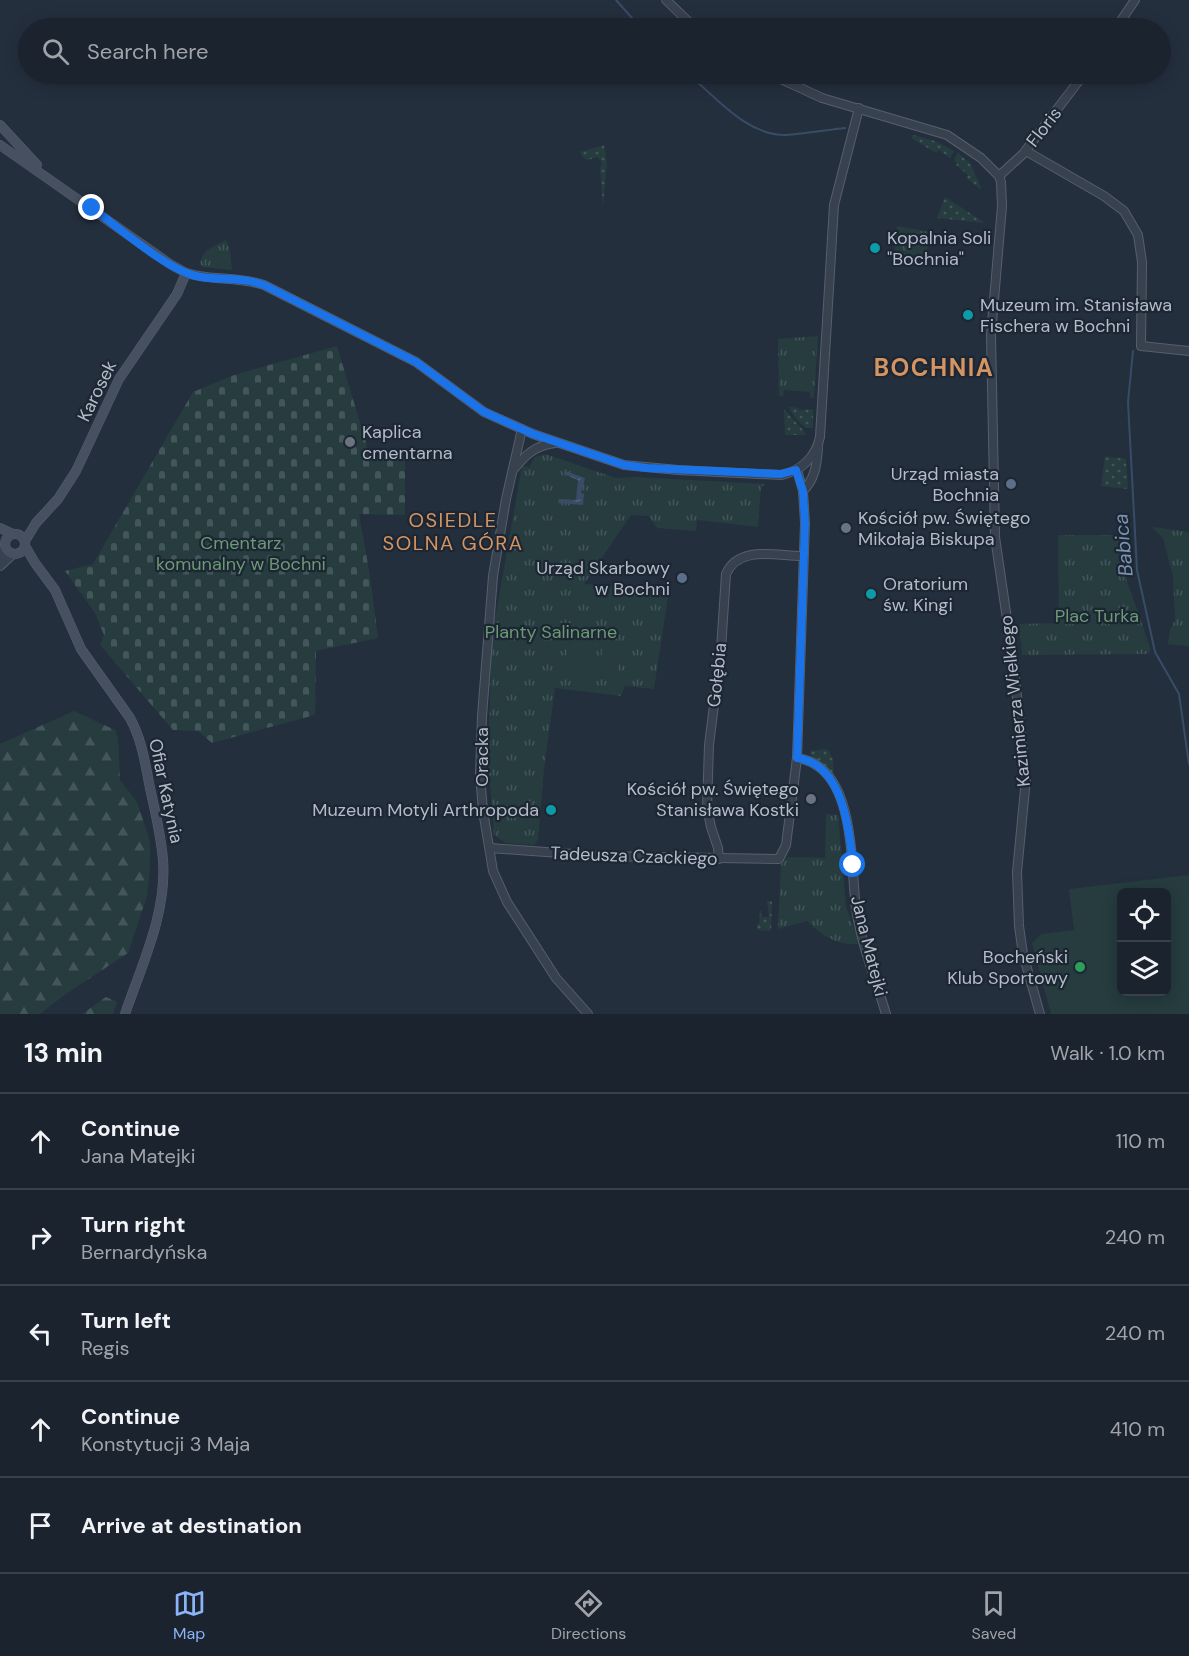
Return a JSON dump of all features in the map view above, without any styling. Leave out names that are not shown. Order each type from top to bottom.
[{"type":"main road","points":[[0,125],[48,177]]},
{"type":"main road","points":[[12,154],[16,143]]},
{"type":"main road","points":[[0,145],[186,273]]},
{"type":"main road","name":"Karosek","points":[[14,543],[58,498],[76,471],[119,379],[177,294],[186,273]]},
{"type":"main road","name":"Ofiar Katynia","points":[[0,528],[35,563],[55,590],[81,650],[125,710],[141,743],[163,860],[161,902],[156,924],[125,1014]]},
{"type":"street","points":[[666,0],[685,18]]},
{"type":"street","points":[[1123,18],[1135,0]]},
{"type":"street","points":[[792,84],[822,98],[946,135],[957,140],[981,158],[999,176]]},
{"type":"street","name":"Floris","points":[[999,176],[1026,151],[1076,84]]},
{"type":"street","points":[[803,491],[814,475],[819,441],[834,205],[859,108]]},
{"type":"street","points":[[1026,151],[1104,196],[1124,211],[1138,235],[1142,262],[1141,346],[1189,351]]},
{"type":"street","name":"Kazimierza Wielkiego","points":[[999,176],[1002,192],[1001,216],[991,335],[996,549],[1013,660],[1026,779],[1017,872],[1018,915],[1023,954],[1040,1014]]},
{"type":"street","points":[[186,273],[197,276],[240,278],[264,285],[416,362],[484,412],[522,429],[613,462],[647,468],[781,474],[796,470],[813,455],[819,441]]},
{"type":"street","name":"Oracka","points":[[522,429],[493,576],[483,679],[480,775],[493,871],[507,902],[556,978],[588,1014]]},
{"type":"street","points":[[512,471],[523,457],[534,449],[544,444],[558,442]]},
{"type":"street","points":[[796,470],[803,491],[805,523],[802,556],[797,758]]},
{"type":"street","points":[[0,558],[14,543]]},
{"type":"street","name":"Karosek","points":[[0,566],[14,543]]},
{"type":"street","name":"Gołębia","points":[[719,859],[707,808],[709,746],[726,574],[729,568],[742,557],[754,554],[802,556]]},
{"type":"street","name":"Tadeusza Czackiego","points":[[489,848],[600,856],[779,859],[786,845],[797,758]]},
{"type":"street","name":"Jana Matejki","points":[[797,758],[814,762],[826,772],[847,816],[856,909],[886,1014]]},
{"type":"green space","points":[[913,135],[935,141],[954,151],[950,158],[939,150],[936,153],[911,138]]},
{"type":"green space","points":[[604,145],[607,164],[603,206],[600,169],[602,162],[597,157],[588,160],[583,158],[580,152]]},
{"type":"green space","points":[[958,153],[970,163],[980,189],[966,178],[968,175],[956,165],[954,160]]},
{"type":"green space","points":[[945,197],[985,223],[937,218]]},
{"type":"green space","points":[[897,226],[930,232],[926,259],[897,257],[894,254]]},
{"type":"green space","points":[[226,240],[230,250],[232,270],[203,267],[200,264],[203,255]]},
{"type":"green space","points":[[818,336],[814,398],[810,398],[810,392],[784,390],[783,396],[779,396],[778,339]]},
{"type":"green space","name":"Cmentarz komunalny w Bochni","points":[[337,346],[371,459],[405,458],[405,515],[359,514],[378,638],[316,651],[315,715],[212,743],[198,731],[173,730],[100,645],[104,635],[95,613],[65,571],[93,564],[193,392],[234,375]]},
{"type":"green space","points":[[788,407],[799,408],[799,410],[813,409],[813,428],[806,428]]},
{"type":"green space","points":[[784,409],[804,431],[806,435],[785,435]]},
{"type":"green space","name":"Planty Salinarne","points":[[545,454],[616,478],[636,477],[765,484],[761,488],[758,527],[697,520],[696,531],[657,528],[649,516],[631,515],[584,584],[669,590],[654,689],[625,686],[621,696],[555,688],[544,769],[538,840],[534,845],[506,843],[494,835],[488,760],[492,636],[522,466],[529,467],[535,457]]},
{"type":"green space","points":[[1105,456],[1126,459],[1128,489],[1101,486]]},
{"type":"green space","points":[[1152,527],[1189,532],[1189,646],[1168,644],[1170,630],[1175,620],[1173,576],[1163,538]]},
{"type":"green space","name":"Plac Turka","points":[[1058,535],[1124,535],[1126,578],[1151,650],[1148,654],[1022,655],[1019,624],[1059,623]]},
{"type":"green space","points":[[570,623],[594,625],[589,672],[566,670]]},
{"type":"green space","points":[[602,650],[620,652],[617,680],[600,678]]},
{"type":"green space","points":[[74,711],[115,730],[118,738],[120,780],[137,802],[150,841],[147,896],[128,953],[40,1014],[0,1014],[0,744]]},
{"type":"green space","points":[[825,749],[829,751],[833,760],[834,776],[810,754],[810,751]]},
{"type":"green space","points":[[826,814],[838,815],[846,906],[859,944],[837,942],[807,921],[778,929],[781,864],[788,857],[825,858]]},
{"type":"green space","name":"Bocheński Klub Sportowy","points":[[1189,875],[1189,1014],[1051,1014],[1032,943],[1041,934],[1074,930],[1069,889]]},
{"type":"green space","points":[[767,901],[772,901],[771,931],[757,930],[760,911],[762,911],[762,917],[769,917]]},
{"type":"green space","points":[[106,997],[117,1002],[113,1014],[82,1014]]},
{"type":"water","points":[[565,471],[585,478],[581,493],[584,494],[583,505],[558,503],[559,499],[576,500],[578,480],[564,474]]},
{"type":"waterway","name":"Babica","points":[[616,0],[632,18]]},
{"type":"waterway","name":"Babica","points":[[699,84],[732,113],[757,129],[785,135],[845,128]]},
{"type":"waterway","name":"Babica","points":[[1133,351],[1128,402],[1137,570],[1155,652],[1179,694],[1189,764]]},
{"type":"place","name":"Kopalnia Soli \"Bochnia\"","points":[[875,248]]},
{"type":"place","name":"Muzeum im. Stanisława Fischera w Bochni","points":[[968,315]]},
{"type":"place","name":"Kaplica cmentarna","points":[[350,442]]},
{"type":"place","name":"Urząd miasta Bochnia","points":[[1011,484]]},
{"type":"place","name":"Kościół pw. Świętego Mikołaja Biskupa","points":[[846,528]]},
{"type":"place","name":"Urząd Skarbowy w Bochni","points":[[682,578]]},
{"type":"place","name":"Oratorium św. Kingi","points":[[871,594]]},
{"type":"place","name":"Kościół pw. Świętego Stanisława Kostki","points":[[811,799]]},
{"type":"place","name":"Muzeum Motyli Arthropoda","points":[[551,810]]},
{"type":"place","name":"Bocheński Klub Sportowy","points":[[1080,967]]},
{"type":"district","name":"BOCHNIA","points":[[934,367]]},
{"type":"district","name":"OSIEDLE SOLNA GÓRA","points":[[453,532]]},
{"type":"route","points":[[92,208],[179,269],[197,276],[240,278],[264,285],[416,362],[484,412],[533,434],[624,465],[781,474],[796,470],[800,476],[803,491],[805,523],[802,556],[797,758],[807,759],[821,767],[836,789],[847,816],[853,865]]}]
